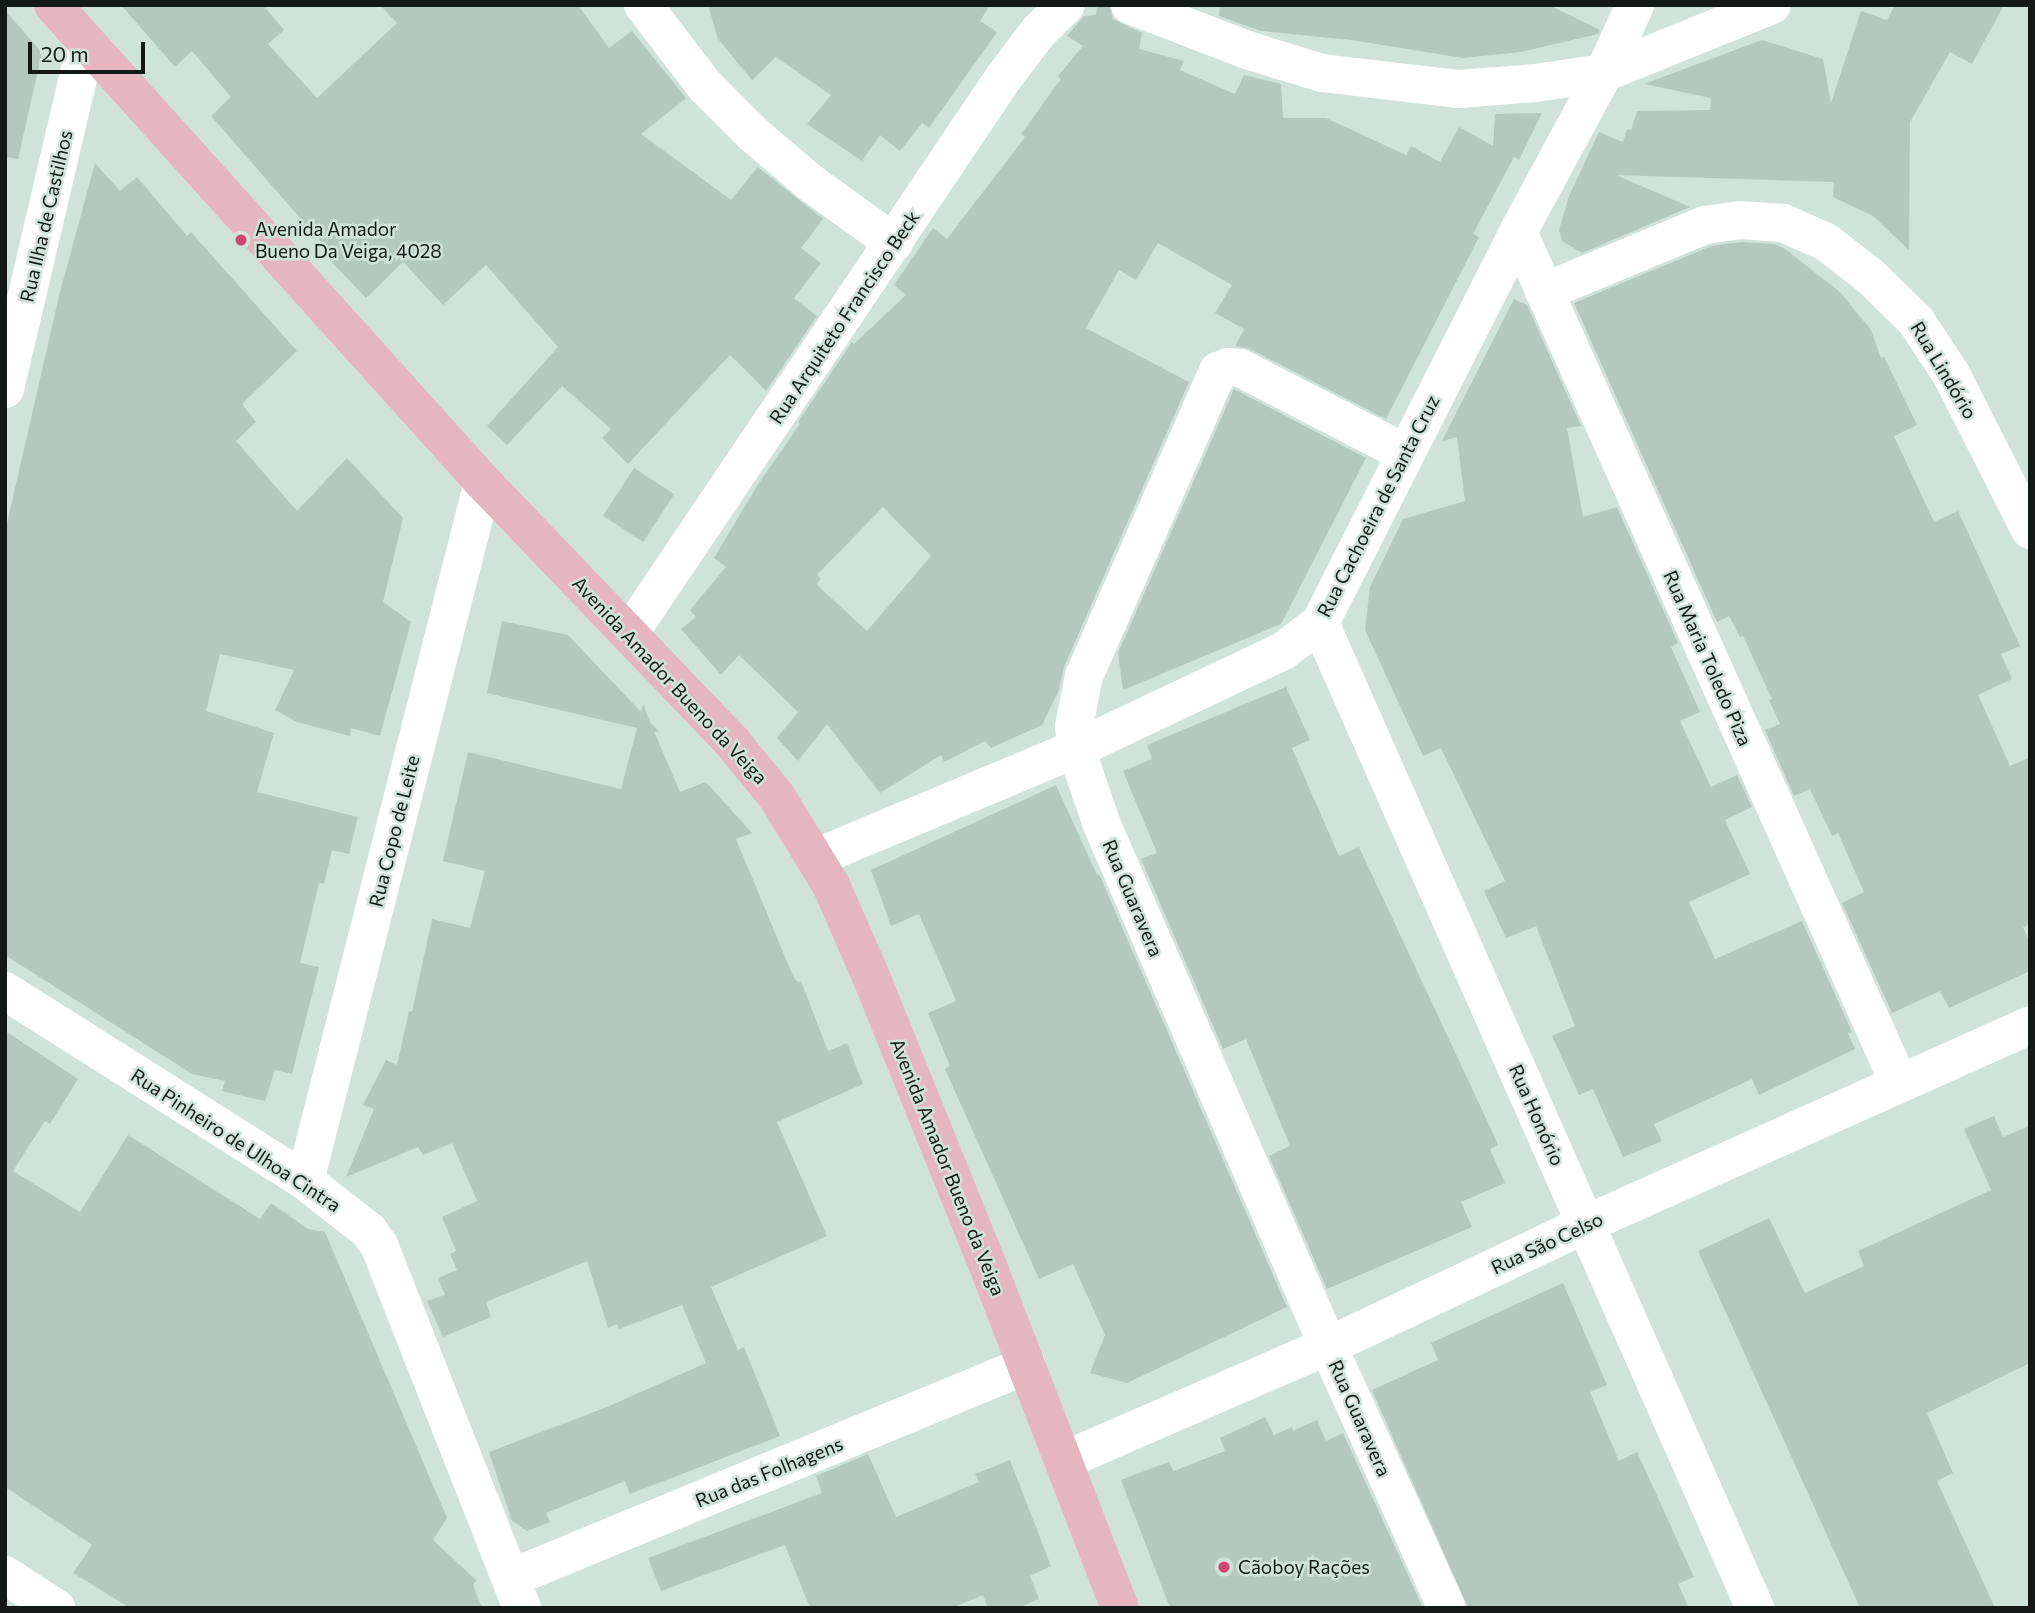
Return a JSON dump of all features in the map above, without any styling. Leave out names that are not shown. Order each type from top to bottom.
[{"type":"main road","name":"Avenida Amador Bueno da Veiga","points":[[53,5],[483,482],[733,743],[777,797],[831,885],[872,979],[1027,1366],[1120,1608]]},
{"type":"street","points":[[643,5],[706,87],[753,134],[812,184],[894,243]]},
{"type":"street","name":"Rua Arquiteto Francisco Beck","points":[[629,634],[1004,77],[1039,31],[1066,5]]},
{"type":"street","points":[[1130,5],[1247,50],[1322,73],[1459,89],[1535,83],[1604,73],[1772,5]]},
{"type":"street","name":"Rua Cachoeira de Santa Cruz","points":[[815,858],[1076,749],[1283,651],[1320,623],[1518,232],[1604,73],[1635,5]]},
{"type":"street","name":"Rua Ilha de Castilhos","points":[[5,389],[86,44]]},
{"type":"street","name":"Rua Lindório","points":[[1544,292],[1705,225],[1740,220],[1783,223],[1826,242],[1870,276],[1916,321],[1951,374],[2030,530]]},
{"type":"street","name":"Rua Maria Toledo Piza","points":[[1518,232],[1899,1083]]},
{"type":"street","name":"Rua Guaravera","points":[[1405,453],[1240,368],[1228,366],[1218,371],[1084,676],[1077,702],[1076,749],[1102,825],[1328,1346],[1447,1608]]},
{"type":"street","name":"Rua Copo de Leite","points":[[305,1181],[483,482]]},
{"type":"street","name":"Rua Honório","points":[[1320,623],[1755,1608]]},
{"type":"street","name":"Rua Pinheiro de Ulhoa Cintra","points":[[5,991],[305,1181],[355,1218],[379,1245],[516,1593]]},
{"type":"street","name":"Rua São Celso","points":[[1063,1461],[1328,1346],[1586,1224],[2030,1025]]},
{"type":"street","name":"Rua das Folhagens","points":[[516,1593],[1027,1366]]},
{"type":"street","points":[[5,1575],[56,1608]]},
{"type":"building","points":[[121,5],[263,5],[284,30],[268,44],[317,98],[397,23],[380,5],[578,5],[609,48],[632,31],[686,98],[641,134],[731,200],[758,167],[823,219],[801,248],[821,263],[794,298],[817,316],[766,391],[730,355],[628,464],[602,438],[611,429],[562,386],[507,445],[487,426],[558,347],[486,265],[443,305],[403,262],[366,298],[324,254],[328,250],[211,116],[231,97],[192,51],[175,67]]},
{"type":"building","points":[[708,5],[990,5],[980,21],[997,32],[929,128],[922,123],[900,151],[880,135],[862,161],[807,124],[831,95],[776,57],[752,80],[718,39]]},
{"type":"building","points":[[1097,5],[1109,5],[1113,19],[1142,33],[1139,49],[1184,61],[1180,70],[1235,94],[1244,75],[1281,84],[1283,118],[1326,118],[1406,155],[1411,146],[1440,162],[1459,127],[1493,146],[1495,114],[1542,113],[1519,160],[1514,157],[1473,234],[1479,237],[1386,419],[1250,349],[1235,346],[1244,329],[1215,313],[1232,285],[1158,243],[1136,280],[1119,270],[1086,328],[1189,382],[1064,667],[1059,690],[1042,725],[991,748],[985,741],[944,762],[941,755],[880,793],[827,724],[798,761],[777,738],[798,712],[739,655],[721,675],[681,629],[696,617],[690,610],[726,567],[714,558],[757,486],[852,342],[854,344],[906,295],[894,285],[933,228],[947,239],[1025,137],[1021,134],[1061,79],[1058,76],[1083,46],[1067,36],[1084,16],[1096,15]],"holes":[[[883,507],[931,556],[867,631],[816,584],[821,579],[817,575]]]},
{"type":"building","points":[[1220,5],[1549,5],[1600,30],[1598,34],[1521,52],[1463,58],[1351,40],[1261,31],[1219,16]]},
{"type":"building","points":[[1895,5],[2004,5],[1972,64],[1950,52],[1910,122],[1909,250],[1873,216],[1833,197],[1834,182],[1616,175],[1690,207],[1582,253],[1562,241],[1559,230],[1569,196],[1599,132],[1623,142],[1627,129],[1631,130],[1637,111],[1710,110],[1711,98],[1644,84],[1762,40],[1823,59],[1831,103],[1861,11],[1887,20]]},
{"type":"building","points":[[5,10],[42,53],[18,159],[5,157]]},
{"type":"building","points":[[95,163],[120,191],[137,177],[187,236],[191,232],[297,351],[242,404],[256,422],[236,441],[297,511],[347,458],[403,518],[383,602],[411,622],[380,736],[351,728],[350,736],[297,722],[275,710],[294,670],[220,654],[206,711],[274,733],[257,792],[358,817],[349,854],[332,850],[324,884],[319,883],[300,963],[319,967],[292,1074],[275,1070],[265,1101],[222,1091],[225,1081],[192,1074],[5,955],[5,532],[59,296]]},
{"type":"building","points":[[1741,242],[1775,244],[1785,249],[1840,292],[1871,330],[1881,358],[1884,357],[1917,425],[1894,436],[1934,522],[1958,511],[2020,646],[2001,654],[2012,679],[1978,695],[2010,766],[2030,757],[2030,924],[2023,927],[2030,943],[2030,971],[1949,1008],[1940,991],[1892,1013],[1842,903],[1864,892],[1838,833],[1832,836],[1810,789],[1794,796],[1765,730],[1780,724],[1769,700],[1772,699],[1743,636],[1740,637],[1729,616],[1717,622],[1574,303],[1711,246]]},
{"type":"building","points":[[1514,299],[1527,305],[1581,426],[1567,428],[1583,517],[1617,507],[1678,643],[1671,647],[1700,712],[1680,721],[1711,787],[1737,775],[1752,807],[1725,820],[1750,874],[1689,902],[1715,959],[1802,921],[1852,1032],[1848,1033],[1855,1049],[1759,1095],[1752,1079],[1654,1124],[1662,1141],[1623,1157],[1593,1089],[1579,1095],[1552,1036],[1575,1026],[1536,926],[1506,938],[1484,891],[1505,881],[1441,748],[1423,756],[1365,630],[1370,587],[1403,519],[1465,501],[1457,437],[1442,441]]},
{"type":"building","points":[[1234,389],[1366,458],[1281,624],[1123,690],[1118,653]]},
{"type":"building","points":[[634,468],[674,494],[643,542],[603,516]]},
{"type":"building","points":[[502,621],[568,635],[641,712],[643,704],[650,722],[660,733],[654,731],[680,792],[706,782],[752,833],[736,839],[793,976],[798,982],[801,981],[828,1051],[847,1043],[863,1084],[777,1122],[827,1236],[711,1287],[738,1350],[744,1347],[780,1436],[630,1494],[625,1481],[546,1513],[550,1522],[527,1531],[512,1521],[489,1452],[607,1407],[706,1363],[682,1305],[619,1329],[617,1324],[608,1328],[587,1261],[486,1302],[491,1317],[443,1337],[427,1301],[445,1295],[438,1278],[457,1270],[450,1254],[456,1251],[442,1217],[477,1201],[452,1143],[423,1155],[418,1147],[346,1177],[374,1109],[363,1105],[386,1060],[397,1065],[409,1011],[412,1012],[432,919],[470,928],[485,871],[443,861],[468,752],[621,789],[637,728],[487,693]]},
{"type":"building","points":[[1286,687],[1310,740],[1292,748],[1339,856],[1359,847],[1498,1145],[1490,1149],[1505,1183],[1461,1202],[1472,1227],[1327,1289],[1269,1156],[1290,1146],[1246,1039],[1223,1049],[1141,859],[1157,853],[1123,771],[1152,759],[1147,745]]},
{"type":"building","points":[[1056,785],[1097,875],[1099,874],[1287,1307],[1127,1383],[1090,1373],[1105,1335],[1073,1264],[1039,1279],[945,1069],[950,1066],[928,1013],[956,1001],[919,914],[891,926],[871,870]]},
{"type":"building","points":[[5,1031],[78,1079],[50,1124],[45,1121],[13,1171],[80,1212],[128,1135],[260,1219],[271,1203],[308,1229],[325,1232],[447,1518],[433,1540],[476,1580],[473,1585],[482,1608],[130,1608],[73,1573],[92,1545],[5,1487]]},
{"type":"building","points":[[1994,1116],[2003,1137],[2030,1126],[2030,1363],[1927,1413],[1953,1473],[1937,1481],[1995,1608],[1860,1608],[1698,1251],[1769,1218],[1805,1293],[1864,1266],[1858,1251],[1991,1190],[1964,1129]]},
{"type":"building","points":[[1563,1283],[1607,1385],[1590,1392],[1619,1461],[1637,1452],[1694,1577],[1678,1584],[1689,1608],[1468,1608],[1372,1390],[1438,1360],[1431,1343]]},
{"type":"building","points":[[1265,1417],[1274,1435],[1292,1427],[1293,1431],[1317,1420],[1326,1441],[1343,1433],[1423,1608],[1170,1608],[1121,1480],[1168,1462],[1174,1471],[1225,1451],[1220,1438]]},
{"type":"building","points":[[868,1454],[896,1517],[979,1482],[975,1474],[1010,1460],[1051,1566],[1030,1576],[1039,1599],[1018,1608],[988,1608],[983,1595],[952,1608],[810,1608],[785,1545],[661,1591],[648,1558],[822,1493],[816,1476]]},
{"type":"place","name":"Avenida Amador Bueno Da Veiga, 4028","points":[[241,240]]},
{"type":"place","name":"Cãoboy Rações","points":[[1224,1567]]}]
